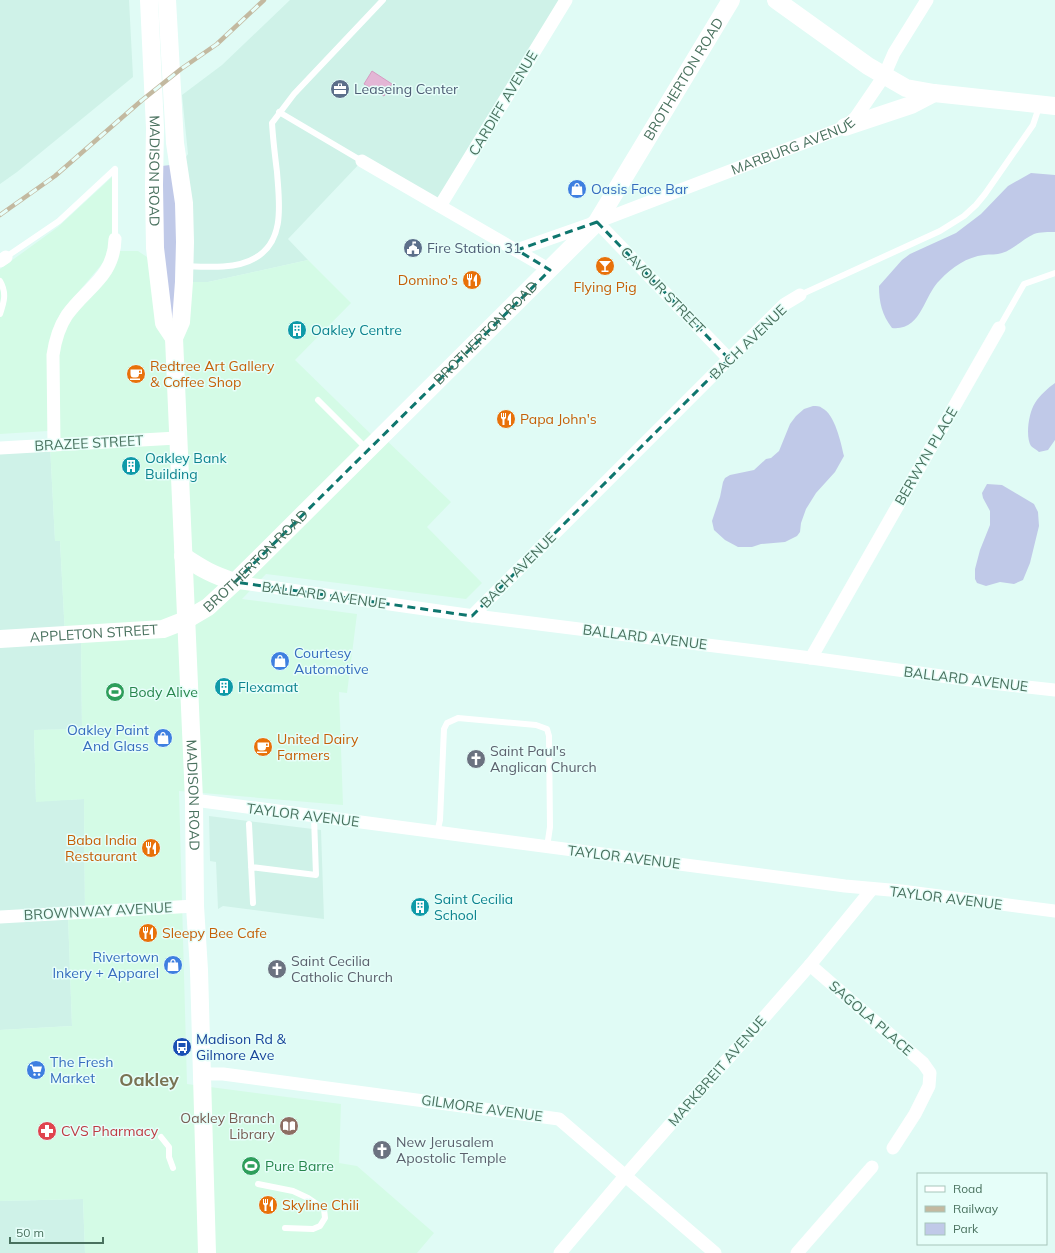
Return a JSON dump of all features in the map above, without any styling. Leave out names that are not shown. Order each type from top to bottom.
[{"type":"main road","name":"MADISON ROAD","points":[[149,0],[155,128],[155,248],[164,323],[174,338]]},
{"type":"main road","name":"MADISON ROAD","points":[[167,0],[175,143],[184,203],[185,266],[181,322],[174,338],[194,800],[195,906],[207,1253]]},
{"type":"main road","name":"BROTHERTON ROAD","points":[[186,620],[208,608],[235,582],[597,222],[731,0]]},
{"type":"main road","points":[[776,0],[884,76],[906,88],[934,94],[1048,105]]},
{"type":"main road","points":[[845,126],[911,105],[934,94]]},
{"type":"main road","points":[[183,556],[215,576],[235,582]]},
{"type":"main road","name":"APPLETON STREET","points":[[0,639],[163,629],[186,620]]},
{"type":"street","name":"CARDIFF AVENUE","points":[[440,206],[566,0]]},
{"type":"street","name":"MARBURG AVENUE","points":[[517,250],[597,222],[845,126],[856,117],[884,76],[894,53],[927,0]]},
{"type":"street","points":[[362,161],[550,270]]},
{"type":"street","name":"CAVOUR STREET","points":[[597,222],[729,359]]},
{"type":"street","points":[[54,445],[53,355],[55,343],[67,316],[104,274],[113,256],[115,239]]},
{"type":"street","name":"BACH AVENUE","points":[[472,616],[785,304],[800,295]]},
{"type":"street","name":"BERWYN PLACE","points":[[811,658],[999,328]]},
{"type":"street","name":"BRAZEE STREET","points":[[0,448],[178,438]]},
{"type":"street","name":"BALLARD AVENUE","points":[[235,582],[472,616],[1055,690]]},
{"type":"street","name":"TAYLOR AVENUE","points":[[194,800],[314,817],[872,889],[901,891],[1055,911]]},
{"type":"street","name":"MARKBREIT AVENUE","points":[[560,1253],[810,965],[872,889]]},
{"type":"street","name":"BROWNWAY AVENUE","points":[[0,917],[195,906]]},
{"type":"street","name":"SAGOLA PLACE","points":[[810,965],[923,1063],[930,1073],[929,1086],[915,1114],[893,1148]]},
{"type":"street","name":"GILMORE AVENUE","points":[[202,1074],[223,1074],[559,1119],[715,1253]]},
{"type":"street","points":[[797,1253],[872,1167]]},
{"type":"lane","points":[[185,266],[214,268],[239,264],[255,258],[266,248],[275,235],[280,206],[272,123],[294,94],[383,0]]},
{"type":"lane","name":"BACH AVENUE","points":[[800,295],[940,230],[964,216],[976,206],[1048,105]]},
{"type":"lane","points":[[280,112],[362,161]]},
{"type":"lane","points":[[3,259],[58,221],[115,169],[115,239]]},
{"type":"lane","name":"BERWYN PLACE","points":[[999,328],[1024,284],[1055,273]]},
{"type":"lane","points":[[0,281],[5,300],[0,314]]},
{"type":"lane","points":[[318,400],[368,450]]},
{"type":"lane","points":[[438,833],[440,820],[444,729],[447,723],[458,718],[536,725],[547,729],[549,743],[550,827],[547,847]]},
{"type":"lane","points":[[251,867],[316,875],[314,817]]},
{"type":"lane","points":[[249,824],[253,903]]},
{"type":"lane","points":[[161,1137],[169,1147],[169,1157],[173,1168]]},
{"type":"lane","points":[[258,1184],[293,1191],[308,1198],[324,1209],[325,1218],[320,1226],[314,1229],[285,1228]]},
{"type":"highlighted area","points":[[597,222],[729,359],[472,616],[235,582],[265,552],[550,270],[517,250]]},
{"type":"shaded area","points":[[0,0],[129,0],[133,77],[17,172],[0,184]]},
{"type":"shaded area","points":[[290,0],[566,0],[440,206],[362,161],[288,239],[308,260],[208,282],[184,282],[186,157],[188,154],[182,95],[222,65]]},
{"type":"shaded area","points":[[372,71],[392,84],[384,96],[364,84]]},
{"type":"shaded area","points":[[112,177],[112,235],[107,258],[60,314],[49,344],[48,431],[0,434],[0,269],[58,227]]},
{"type":"shaded area","points":[[117,251],[138,251],[184,282],[208,282],[308,260],[351,303],[295,360],[378,441],[383,437],[451,502],[427,527],[482,583],[466,599],[266,574],[242,599],[357,614],[347,693],[339,692],[343,805],[179,791],[187,1084],[341,1104],[339,1163],[357,1166],[434,1233],[417,1253],[85,1253],[83,1199],[0,1201],[0,1030],[72,1026],[68,915],[85,914],[84,799],[36,802],[34,730],[82,729],[81,635],[65,636],[60,541],[55,541],[50,445],[58,358],[62,335],[76,310]]},
{"type":"shaded area","points":[[50,445],[55,540],[60,541],[65,635],[81,634],[82,729],[34,730],[36,801],[84,799],[85,915],[68,915],[72,1026],[0,1030],[0,448]]},
{"type":"shaded area","points":[[209,816],[321,830],[324,919],[223,906],[218,909],[216,862],[210,861]]},
{"type":"shaded area","points":[[83,1199],[85,1253],[0,1253],[0,1201]]},
{"type":"green space","points":[[170,165],[177,200],[175,318],[170,318],[163,277],[162,166]]},
{"type":"green space","points":[[1031,173],[1055,175],[1055,232],[1042,232],[1034,234],[1002,253],[978,256],[960,263],[945,275],[934,287],[921,311],[910,324],[892,328],[882,308],[879,286],[902,260],[910,254],[956,233],[981,214],[1008,186]]},
{"type":"green space","points":[[1055,383],[1055,440],[1048,450],[1039,452],[1031,446],[1029,442],[1028,430],[1030,418],[1037,400]]},
{"type":"green space","points":[[813,406],[821,407],[827,411],[834,422],[844,456],[835,472],[816,493],[806,509],[801,523],[800,532],[797,536],[785,542],[761,544],[752,547],[738,547],[725,540],[714,530],[712,521],[725,478],[730,475],[754,470],[766,459],[771,458],[779,451],[790,424],[796,416],[804,409]]},
{"type":"green space","points":[[987,484],[1002,485],[1034,504],[1038,512],[1039,526],[1030,563],[1023,580],[1014,584],[1000,582],[986,586],[977,583],[975,579],[975,569],[980,550],[990,525],[990,511],[982,493]]},
{"type":"railway","points":[[0,215],[55,176],[141,101],[181,69],[217,44],[264,0]]},
{"type":"place","name":"Leaseing Center","points":[[340,89]]},
{"type":"place","name":"Oasis Face Bar","points":[[577,189]]},
{"type":"place","name":"Fire Station 31","points":[[413,248]]},
{"type":"place","name":"Flying Pig","points":[[605,266]]},
{"type":"place","name":"Domino's","points":[[472,280]]},
{"type":"place","name":"Oakley Centre","points":[[297,330]]},
{"type":"place","name":"Redtree Art Gallery & Coffee Shop","points":[[136,374]]},
{"type":"place","name":"Papa John's","points":[[506,419]]},
{"type":"place","name":"Oakley Bank Building","points":[[131,466]]},
{"type":"place","name":"Courtesy Automotive","points":[[280,661]]},
{"type":"place","name":"Flexamat","points":[[224,687]]},
{"type":"place","name":"Body Alive","points":[[115,692]]},
{"type":"place","name":"Oakley Paint And Glass","points":[[163,738]]},
{"type":"place","name":"United Dairy Farmers","points":[[263,747]]},
{"type":"place","name":"Saint Paul's Anglican Church","points":[[476,759]]},
{"type":"place","name":"Baba India Restaurant","points":[[151,848]]},
{"type":"place","name":"Saint Cecilia School","points":[[420,907]]},
{"type":"place","name":"Sleepy Bee Cafe","points":[[148,933]]},
{"type":"place","name":"Rivertown Inkery + Apparel","points":[[173,965]]},
{"type":"place","name":"Saint Cecilia Catholic Church","points":[[277,969]]},
{"type":"place","name":"Madison Rd & Gilmore Ave","points":[[182,1047]]},
{"type":"place","name":"The Fresh Market","points":[[36,1070]]},
{"type":"place","name":"Oakley Branch Library","points":[[289,1126]]},
{"type":"place","name":"CVS Pharmacy","points":[[47,1131]]},
{"type":"place","name":"New Jerusalem Apostolic Temple","points":[[382,1150]]},
{"type":"place","name":"Pure Barre","points":[[251,1166]]},
{"type":"place","name":"Skyline Chili","points":[[268,1205]]},
{"type":"district","name":"Oakley","points":[[149,1079]]}]
